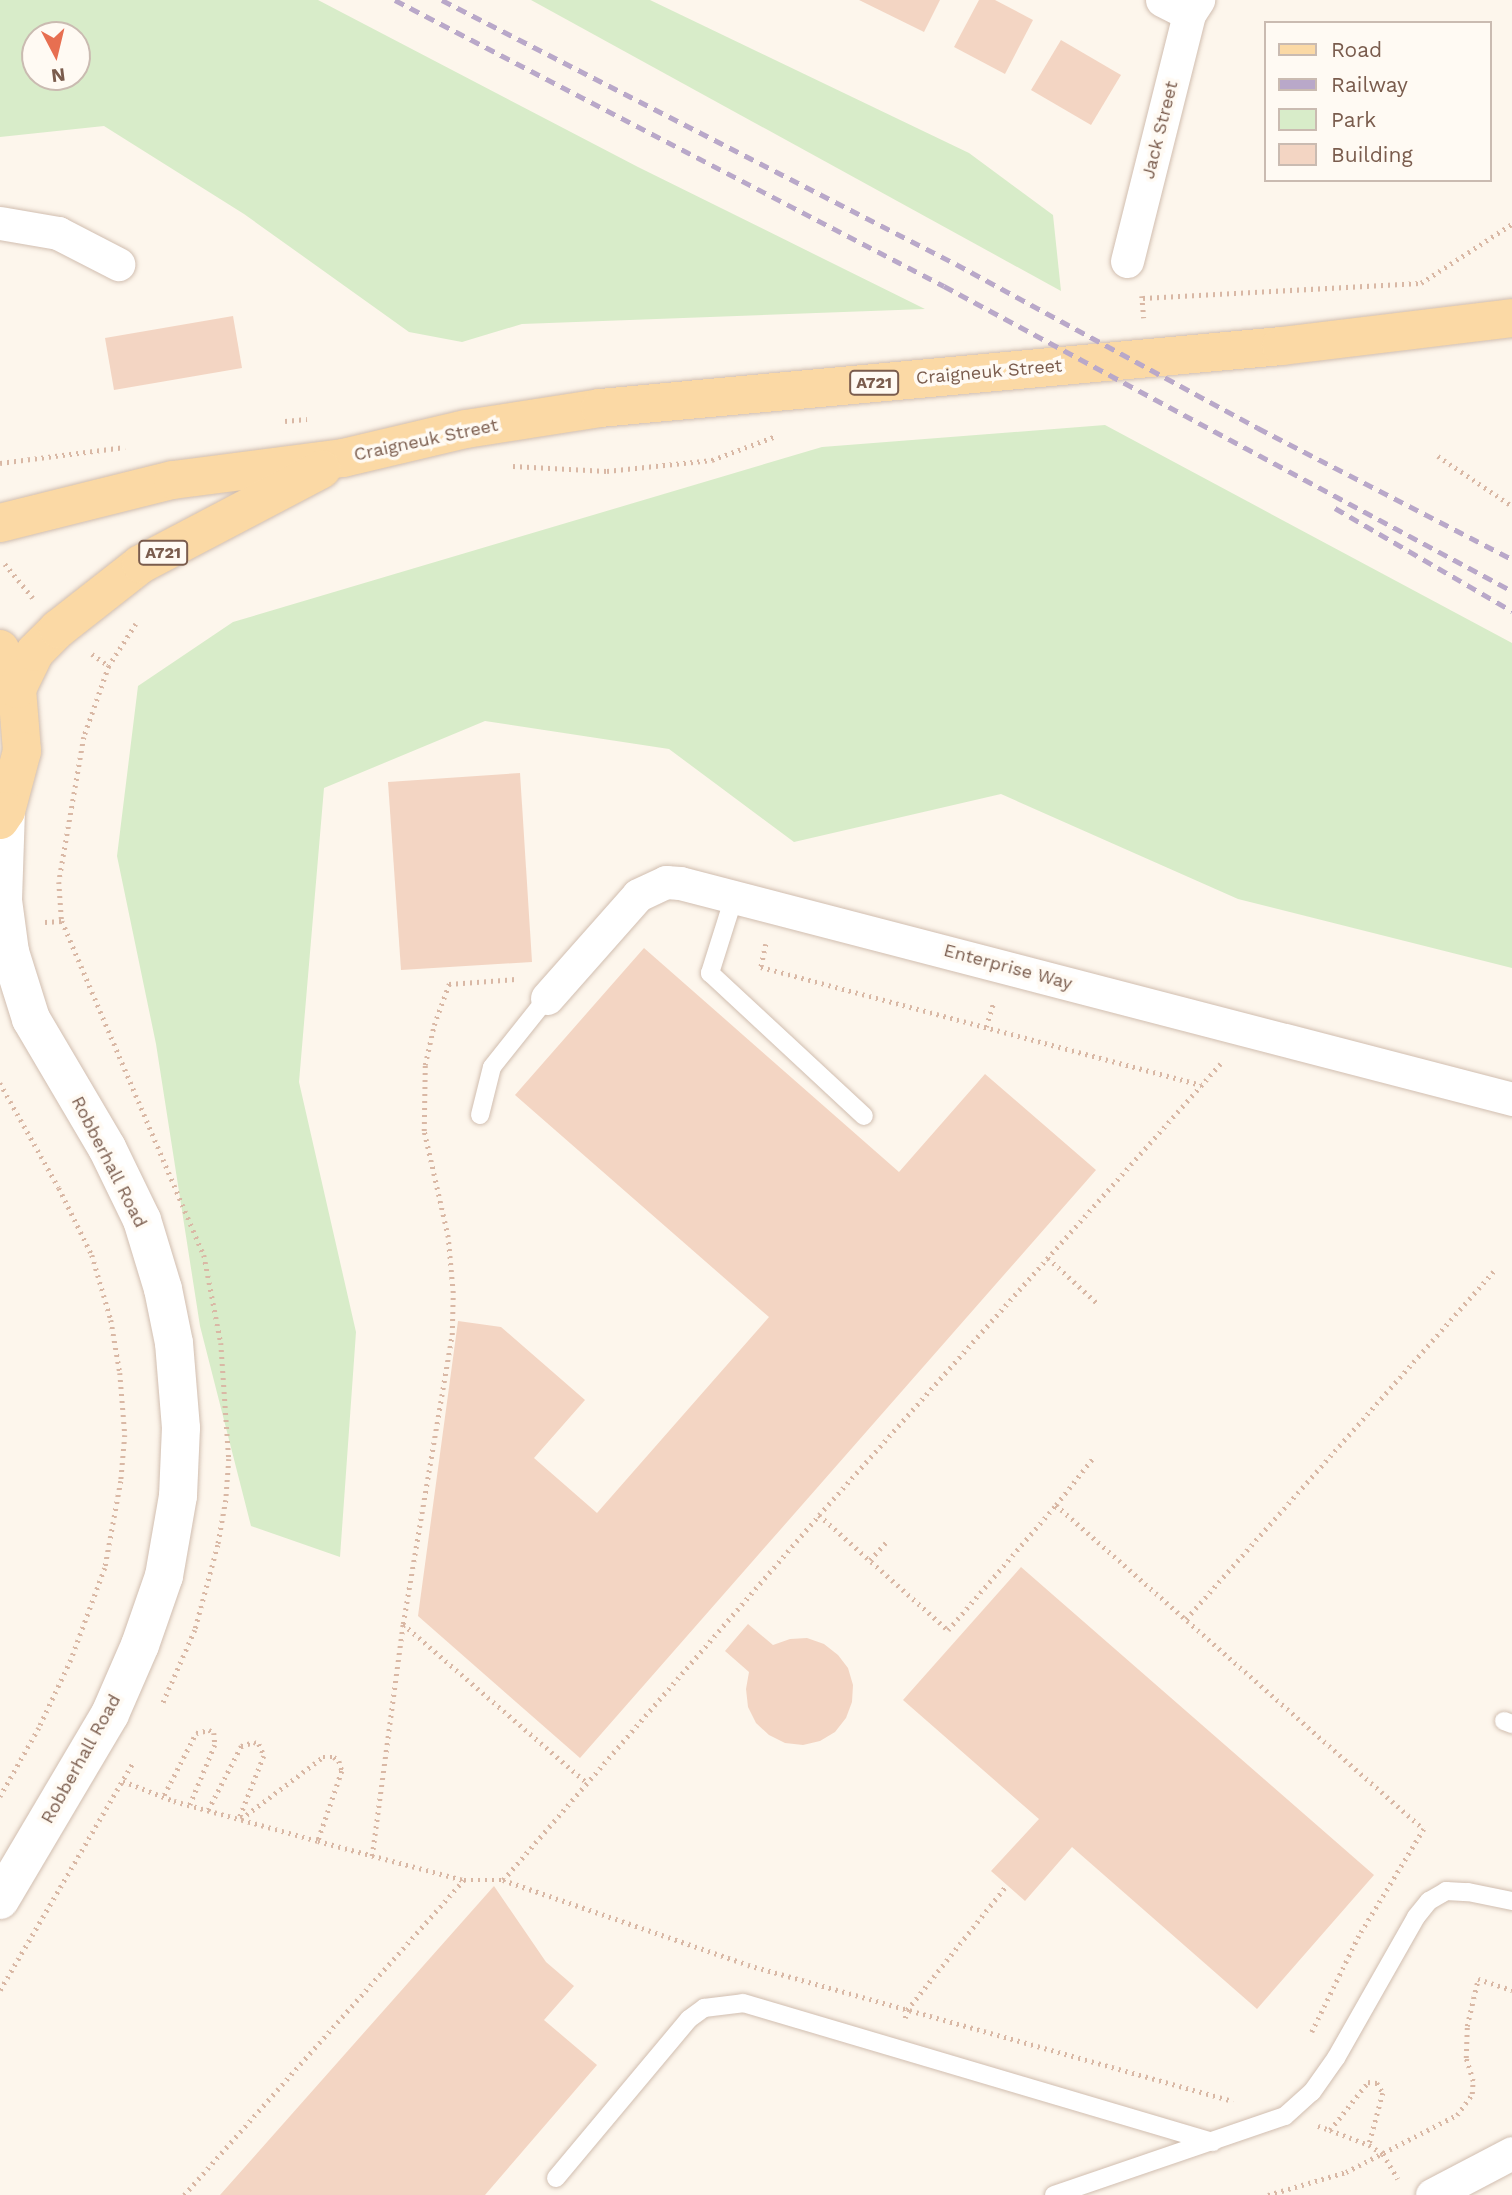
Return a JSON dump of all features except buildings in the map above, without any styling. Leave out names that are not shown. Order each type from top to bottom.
[{"type":"main road","name":"Craigneuk Street","points":[[0,523],[173,480],[343,458],[466,429],[600,408],[1281,346],[1512,318]]},
{"type":"main road","name":"Craigneuk Street","points":[[17,689],[35,652],[141,564],[343,458]]},
{"type":"main road","points":[[0,649],[17,689],[22,751],[3,815]]},
{"type":"street","name":"Jack Street","points":[[1127,261],[1183,4]]},
{"type":"street","points":[[0,223],[58,233],[118,264]]},
{"type":"street","name":"Robberhall Road","points":[[0,1900],[110,1714],[140,1645],[164,1576],[178,1496],[181,1428],[174,1343],[163,1289],[142,1220],[107,1149],[31,1019],[10,952],[3,900],[3,815]]},
{"type":"street","name":"Enterprise Way","points":[[547,998],[638,895],[666,882],[680,883],[1512,1098]]},
{"type":"street","name":"Robberhall Road","points":[[0,994],[31,1019]]},
{"type":"street","points":[[1432,2195],[1512,2153]]},
{"type":"lane","points":[[734,897],[710,973],[864,1116]]},
{"type":"lane","points":[[480,1115],[492,1067],[547,998]]},
{"type":"lane","points":[[1055,2195],[1285,2116],[1312,2092],[1336,2058],[1416,1917],[1429,1901],[1446,1891],[1468,1892],[1512,1901]]},
{"type":"lane","points":[[556,2178],[660,2052],[704,2008],[743,2003],[1213,2142]]},
{"type":"path","points":[[1143,298],[1421,283],[1512,224]]},
{"type":"path","points":[[1127,261],[1143,298],[1148,357]]},
{"type":"path","points":[[1438,456],[1512,506]]},
{"type":"path","points":[[62,921],[59,882],[85,737],[108,666],[132,627],[142,619]]},
{"type":"path","points":[[774,907],[761,967],[1201,1085]]},
{"type":"path","points":[[372,1856],[404,1624],[452,1335],[453,1293],[448,1237],[424,1131],[425,1065],[433,1025],[449,984],[527,978],[547,998]]},
{"type":"path","points":[[503,1880],[819,1516],[1221,1063],[1237,1027]]},
{"type":"path","points":[[0,1083],[60,1188],[92,1255],[111,1320],[120,1373],[125,1435],[121,1481],[105,1568],[71,1660],[39,1728],[0,1797]]},
{"type":"path","points":[[1048,1258],[1098,1304]]},
{"type":"path","points":[[1186,1619],[1494,1271]]},
{"type":"path","points":[[819,1516],[948,1630],[1093,1458]]},
{"type":"path","points":[[1056,1505],[1423,1829],[1359,1936],[1307,2043]]},
{"type":"path","points":[[870,1560],[886,1542]]},
{"type":"path","points":[[404,1624],[587,1783]]},
{"type":"path","points":[[164,1796],[196,1732],[209,1730],[214,1732],[215,1745],[190,1805]]},
{"type":"path","points":[[208,1810],[241,1746],[254,1742],[259,1744],[264,1756],[240,1819]]},
{"type":"path","points":[[240,1819],[323,1758],[334,1757],[340,1761],[342,1771],[318,1841]]},
{"type":"path","points":[[123,1781],[190,1805],[464,1880],[503,1880],[747,1965],[1234,2102],[1247,2097]]},
{"type":"path","points":[[184,2195],[464,1880]]},
{"type":"path","points":[[895,2046],[907,2010],[1006,1886]]},
{"type":"path","points":[[1268,2195],[1346,2172],[1457,2115],[1467,2104],[1473,2081],[1466,2058],[1466,2026],[1478,1979],[1512,1990]]},
{"type":"path","points":[[1329,2130],[1368,2082],[1377,2082],[1382,2085],[1383,2093],[1369,2145]]},
{"type":"path","points":[[1285,2116],[1369,2145],[1383,2154],[1401,2185]]},
{"type":"green space","points":[[0,0],[318,0],[638,167],[925,309],[522,324],[462,342],[409,332],[244,214],[104,126],[0,137]]},
{"type":"green space","points":[[531,0],[650,0],[969,153],[1053,215],[1061,291]]},
{"type":"green space","points":[[1105,425],[1512,643],[1512,968],[1238,899],[1001,794],[794,842],[669,749],[485,721],[324,788],[299,1082],[356,1332],[340,1557],[251,1526],[200,1326],[156,1044],[117,856],[138,686],[233,622],[822,447]]},
{"type":"railway","points":[[395,0],[944,286],[1512,591]]},
{"type":"railway","points":[[442,0],[956,264],[1258,428],[1512,559]]},
{"type":"railway","points":[[1335,508],[1512,611]]}]
